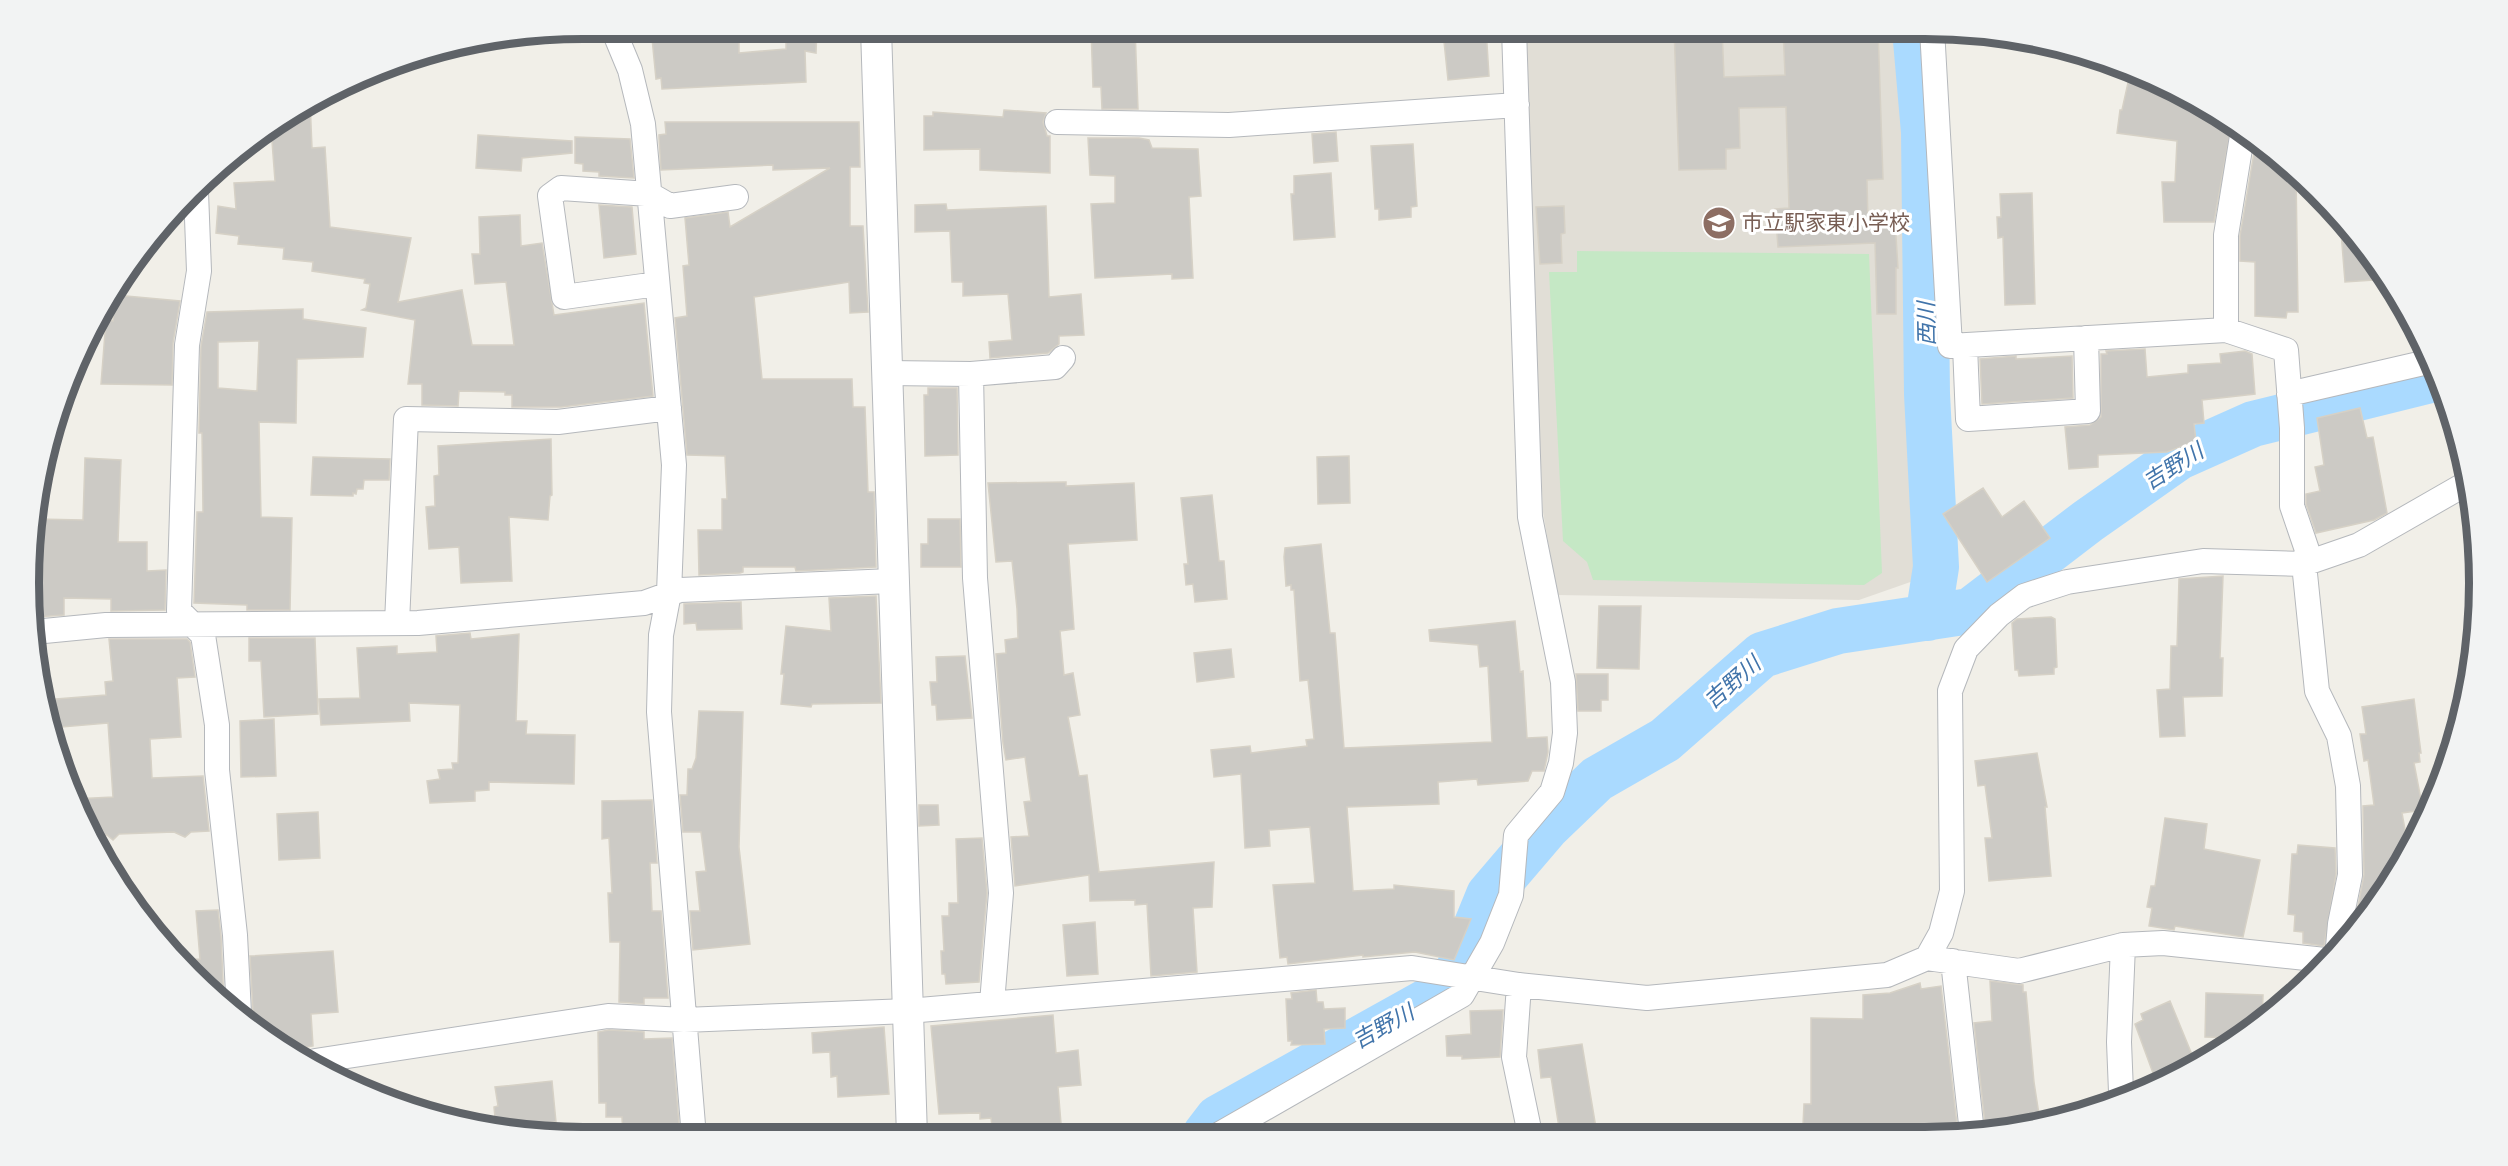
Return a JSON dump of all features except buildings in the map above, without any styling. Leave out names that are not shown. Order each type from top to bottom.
[{"type":"street","points":[[617,39],[630,70],[643,124],[674,465],[669,593],[661,635],[659,712],[693,1127]]},
{"type":"street","points":[[876,39],[892,581],[912,1127]]},
{"type":"street","points":[[1232,1127],[1462,995],[1492,943],[1511,895],[1516,835],[1552,792],[1562,763],[1565,733],[1563,682],[1530,517],[1514,39]]},
{"type":"street","points":[[1933,39],[1950,346],[2226,330],[2286,350],[2292,428],[2292,506],[2307,550],[2304,564],[2317,691],[2339,736],[2348,786],[2350,876],[2339,936]]},
{"type":"street","points":[[1057,122],[1229,125],[1517,105]]},
{"type":"street","points":[[2226,330],[2226,235],[2241,141]]},
{"type":"street","points":[[657,284],[564,297],[550,196],[561,188],[649,194],[670,206],[736,197]]},
{"type":"street","points":[[196,200],[199,270],[187,345],[179,611],[203,635],[218,725],[217,770],[235,935],[239,1004]]},
{"type":"street","points":[[1965,346],[1968,419],[2088,411],[2086,338]]},
{"type":"street","points":[[887,373],[971,374],[1056,367],[1063,357]]},
{"type":"street","points":[[2289,394],[2423,363]]},
{"type":"street","points":[[971,374],[975,578],[1001,893],[992,1003]]},
{"type":"street","points":[[397,623],[406,419],[558,422],[669,408]]},
{"type":"street","points":[[1927,958],[1941,933],[1952,891],[1950,691],[1966,649],[1999,615],[2024,596],[2067,582],[2204,561],[2304,564],[2359,544],[2460,487]]},
{"type":"street","points":[[41,631],[106,625],[397,623],[644,603],[680,590],[892,581]]},
{"type":"street","points":[[320,1059],[608,1016],[684,1020],[908,1011],[1412,968],[1519,985],[1647,998],[1887,975],[1927,958],[2019,971],[2123,945],[2163,943],[2318,959]]},
{"type":"street","points":[[2121,1090],[2119,1042],[2123,945]]},
{"type":"street","points":[[1953,961],[1971,1125]]},
{"type":"street","points":[[1519,985],[1514,1056],[1529,1127]]},
{"type":"shaded area","name":"市立駅家東小学校","points":[[1522,39],[1897,39],[1920,418],[1919,579],[1859,600],[1557,595],[1543,512]]},
{"type":"green space","points":[[1577,251],[1869,254],[1882,573],[1864,585],[1593,580],[1587,562],[1563,541],[1549,272],[1577,272]]},
{"type":"waterway","name":"西川","points":[[1916,39],[1924,132],[1927,394],[1936,567],[1928,618]]},
{"type":"waterway","name":"吉野川","points":[[1211,1127],[1218,1118],[1451,988],[1489,895],[1546,828],[1597,779],[1665,740],[1762,655],[1838,631],[1970,611],[2088,521],[2179,457],[2253,424],[2430,380]]},
{"type":"place","name":"市立駅家東小学校","points":[[1719,223]]}]
